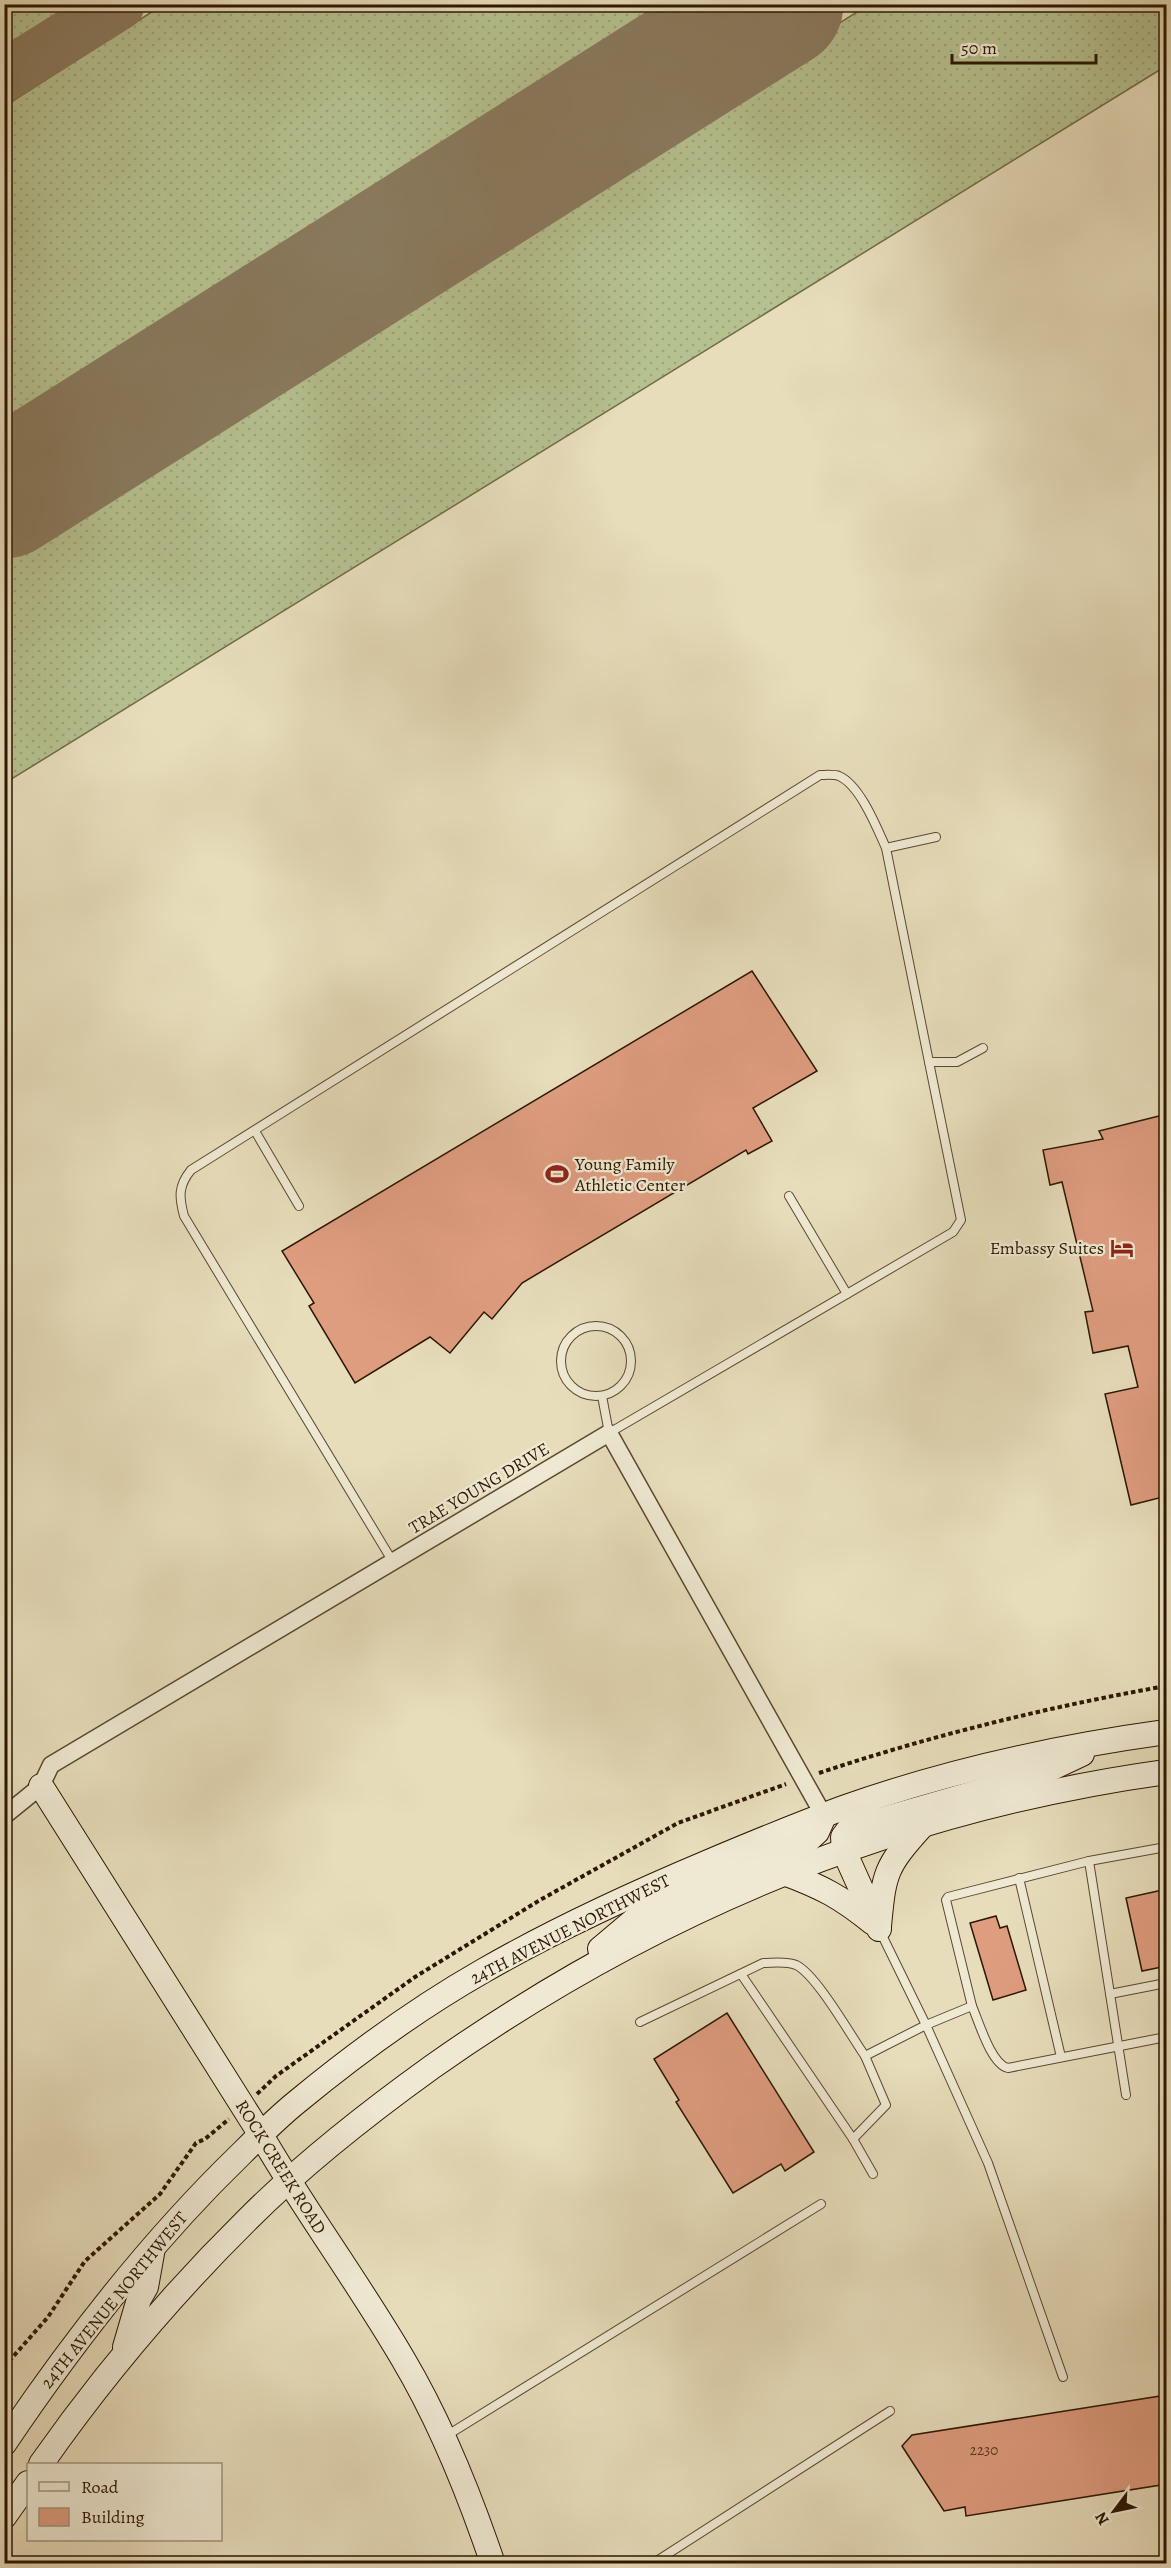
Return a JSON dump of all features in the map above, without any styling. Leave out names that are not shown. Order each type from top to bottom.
[{"type":"main road","name":"24TH AVENUE NORTHWEST","points":[[4,2444],[83,2334],[153,2245],[261,2135],[296,2103],[361,2052],[481,1972],[612,1905],[768,1837],[889,1793],[1055,1750],[1167,1732]]},
{"type":"main road","points":[[879,1929],[844,1851],[843,1837],[849,1829],[1037,1774],[1114,1740]]},
{"type":"main road","points":[[42,2463],[122,2357],[163,2309],[248,2218],[390,2097],[461,2047],[551,1989],[612,1953],[691,1914],[844,1851],[922,1825],[1052,1792],[1167,1772]]},
{"type":"main road","name":"ROCK CREEK ROAD","points":[[41,1786],[261,2135],[288,2182],[404,2360],[472,2501],[493,2564]]},
{"type":"main road","points":[[551,1989],[638,1917],[719,1878],[805,1843],[817,1832],[824,1816]]},
{"type":"main road","points":[[879,1929],[888,1868],[922,1825]]},
{"type":"main road","points":[[784,1874],[814,1884],[844,1899],[879,1929]]},
{"type":"main road","points":[[122,2357],[146,2287],[153,2245]]},
{"type":"main road","points":[[4,2517],[27,2483]]},
{"type":"street","name":"TRAE YOUNG DRIVE","points":[[4,1816],[41,1786],[51,1766],[609,1433]]},
{"type":"street","points":[[609,1433],[824,1816]]},
{"type":"lane","points":[[393,1562],[183,1216],[179,1197],[183,1180],[191,1170],[820,775],[838,776],[854,789],[872,817],[886,848],[961,1220],[953,1232],[609,1433],[602,1396]]},
{"type":"lane","points":[[886,848],[936,837]]},
{"type":"lane","points":[[929,1062],[957,1062],[983,1048]]},
{"type":"lane","points":[[255,1131],[300,1206]]},
{"type":"lane","points":[[789,1196],[847,1294]]},
{"type":"lane","points":[[590,1326],[601,1326],[622,1337],[631,1359],[630,1370],[625,1381],[616,1390],[602,1396],[582,1393],[573,1387],[565,1378],[561,1368],[564,1346],[579,1330],[590,1326]]},
{"type":"lane","points":[[1167,1847],[1089,1861],[952,1895],[946,1900],[972,2006],[996,2062],[1002,2067],[1008,2068],[1118,2044],[1167,2037]]},
{"type":"lane","points":[[1089,1861],[1126,2095]]},
{"type":"lane","points":[[1019,1878],[1061,2057]]},
{"type":"lane","points":[[879,1929],[926,2025],[988,2163],[1063,2377]]},
{"type":"lane","points":[[640,2022],[763,1963],[782,1962],[796,1965],[811,1977],[865,2056],[886,2106],[853,2139]]},
{"type":"lane","points":[[741,1974],[853,2139],[873,2174]]},
{"type":"lane","points":[[1110,1994],[1167,1983]]},
{"type":"lane","points":[[865,2056],[926,2025],[972,2006]]},
{"type":"lane","points":[[443,2438],[821,2204]]},
{"type":"lane","points":[[652,2564],[890,2411]]},
{"type":"green space","points":[[5,4],[95,4],[95,5],[5,63]]},
{"type":"green space","points":[[164,4],[702,5],[5,446],[5,106]]},
{"type":"green space","points":[[868,5],[1166,5],[1166,66],[5,783],[5,550]]},
{"type":"building","name":"Young Family Athletic Center","points":[[752,971],[817,1071],[753,1108],[772,1141],[748,1154],[746,1150],[522,1283],[492,1319],[484,1312],[450,1353],[430,1337],[355,1383],[309,1306],[314,1303],[282,1251]]},
{"type":"building","name":"Embassy Suites","points":[[1167,1114],[1167,1496],[1131,1505],[1105,1394],[1138,1387],[1128,1346],[1093,1353],[1085,1312],[1093,1311],[1062,1182],[1050,1185],[1043,1150],[1103,1139],[1099,1131]]},
{"type":"building","points":[[1167,1889],[1167,1966],[1142,1971],[1126,1898]]},
{"type":"building","points":[[996,1916],[1000,1928],[1007,1926],[1026,1990],[993,2000],[970,1923]]},
{"type":"building","points":[[727,2013],[814,2152],[785,2171],[781,2164],[733,2193],[676,2102],[679,2100],[654,2059]]},
{"type":"building","points":[[1167,2395],[1167,2484],[966,2516],[965,2507],[944,2511],[902,2446],[912,2435]]},
{"type":"taxiway","points":[[4,76],[119,4]]},
{"type":"runway","points":[[4,494],[779,4]]},
{"type":"place","name":"Young Family Athletic Center","points":[[557,1174]]},
{"type":"place","name":"Embassy Suites","points":[[1122,1248]]}]
